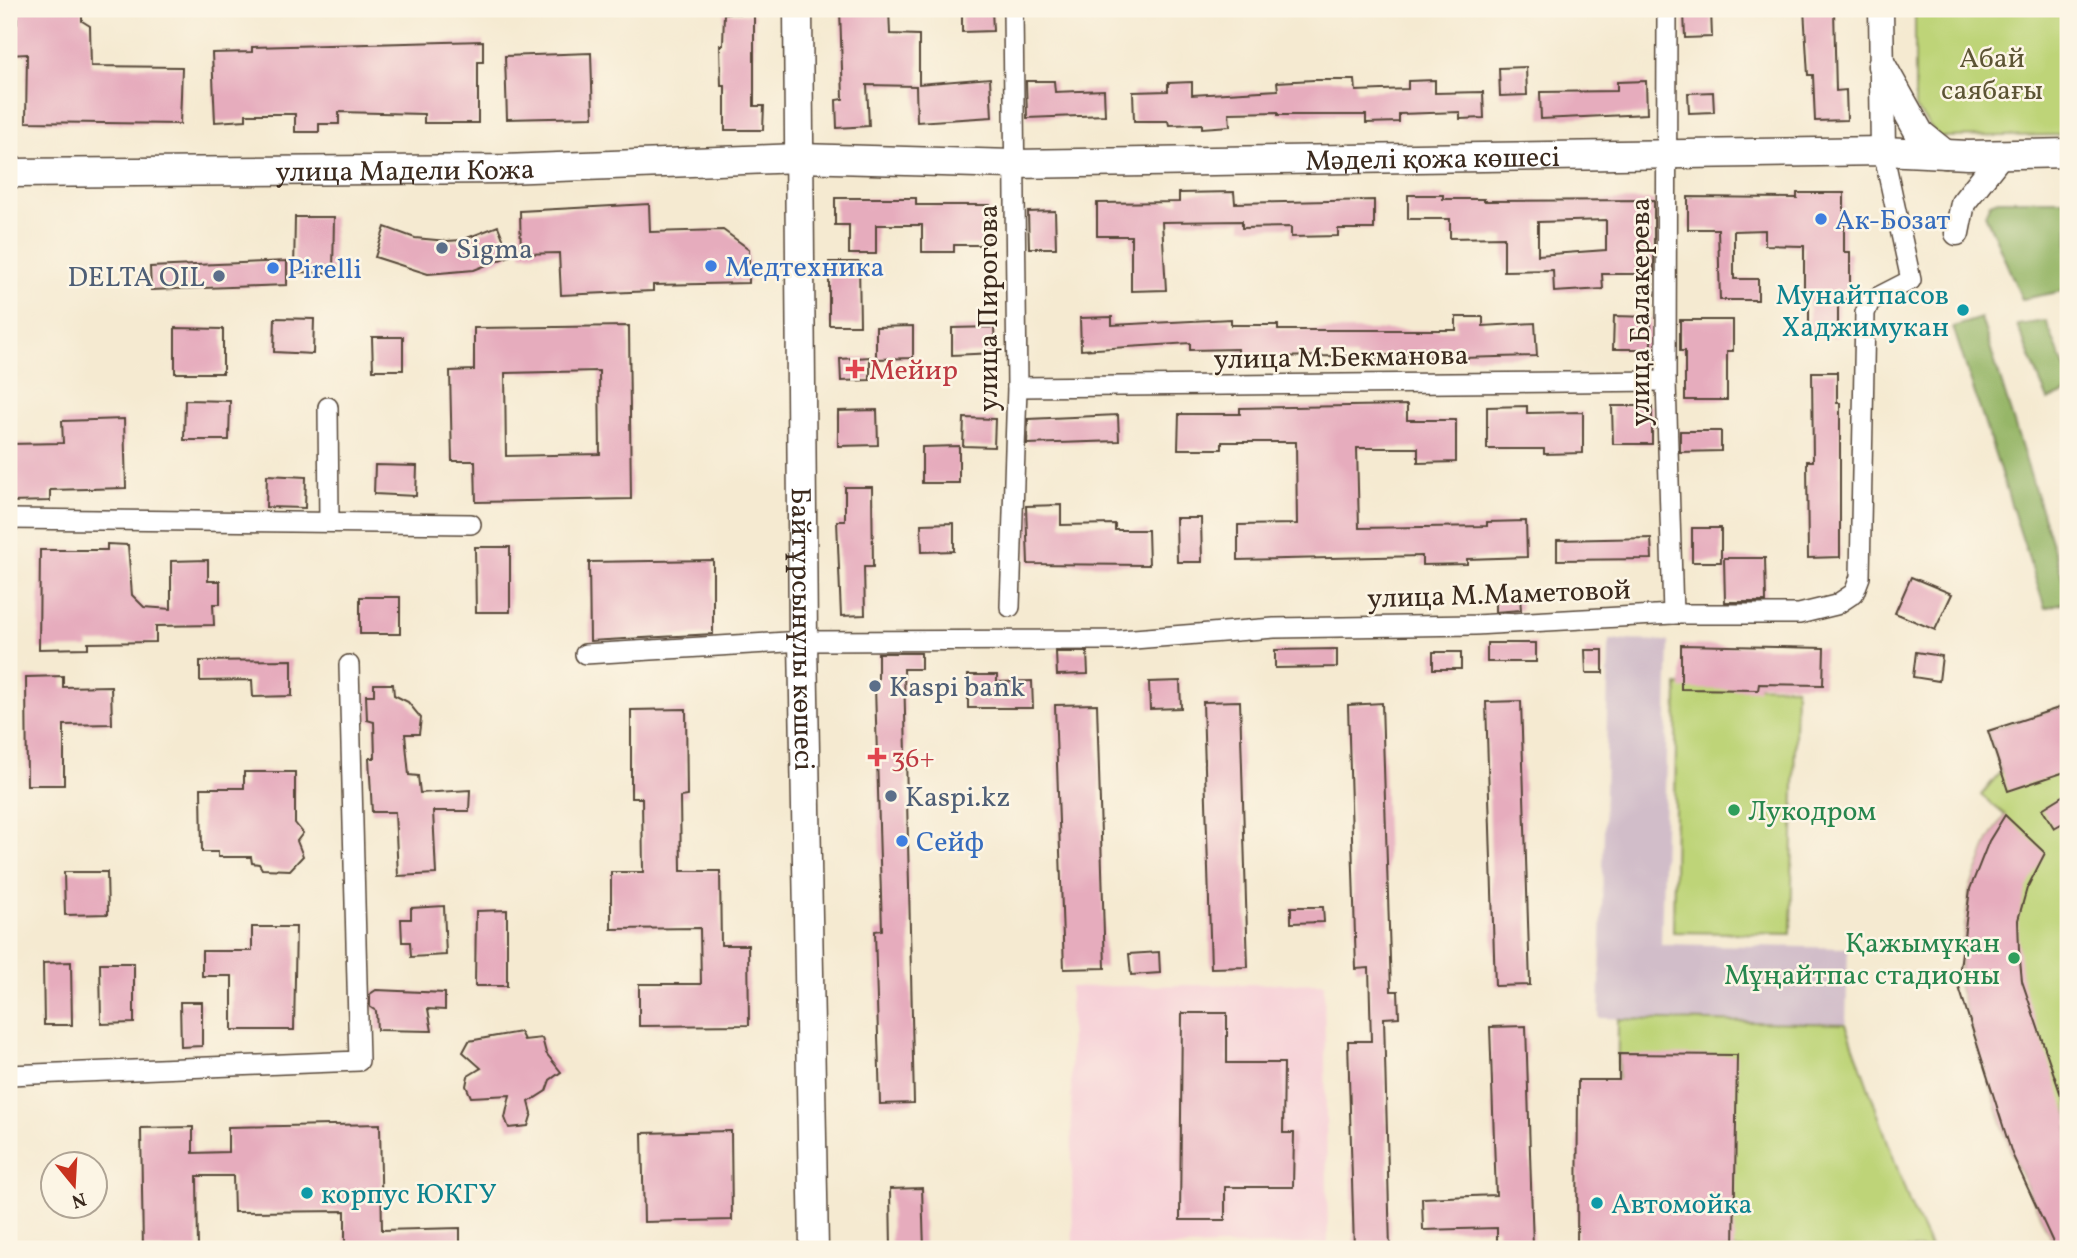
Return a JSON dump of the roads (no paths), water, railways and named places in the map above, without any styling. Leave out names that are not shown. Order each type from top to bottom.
[{"type":"main road","name":"Байтұрсынұлы көшесі","points":[[798,9],[803,641],[814,1249]]},
{"type":"main road","points":[[1882,66],[1920,134],[1945,154]]},
{"type":"main road","name":"Мәделі қожа көшесі","points":[[799,158],[1013,164],[1883,151],[2001,155],[2068,153]]},
{"type":"main road","name":"улица Мадели Кожа","points":[[9,173],[504,169],[799,158]]},
{"type":"street","name":"улица Пирогова","points":[[1010,607],[1017,387],[1013,9]]},
{"type":"street","name":"улица Балакерева","points":[[1667,9],[1666,381],[1673,614]]},
{"type":"street","points":[[1881,9],[1883,151]]},
{"type":"street","name":"улица М.Маметовой","points":[[584,654],[803,641],[1121,640],[1274,628],[1475,625],[1673,614],[1799,614],[1836,605],[1854,593],[1860,577],[1865,313],[1870,301],[1912,279],[1883,151]]},
{"type":"street","points":[[1957,233],[1964,203],[2001,155]]},
{"type":"street","name":"улица М.Бекманова","points":[[1017,387],[1666,381]]},
{"type":"street","points":[[328,407],[329,522]]},
{"type":"street","points":[[9,519],[471,524]]},
{"type":"street","points":[[9,1075],[359,1061],[349,665]]},
{"type":"place","name":"Ак-Бозат","points":[[1821,219]]},
{"type":"place","name":"Sigma","points":[[442,248]]},
{"type":"place","name":"Медтехника","points":[[711,266]]},
{"type":"place","name":"Pirelli","points":[[273,268]]},
{"type":"place","name":"DELTA OIL","points":[[219,276]]},
{"type":"place","name":"Мунайтпасов Хаджимукан","points":[[1963,310]]},
{"type":"place","name":"Мейир","points":[[855,369]]},
{"type":"place","name":"Kaspi bank","points":[[875,686]]},
{"type":"place","name":"36+","points":[[877,757]]},
{"type":"place","name":"Kaspi.kz","points":[[891,796]]},
{"type":"place","name":"Лукодром","points":[[1734,810]]},
{"type":"place","name":"Сейф","points":[[902,841]]},
{"type":"place","name":"Қажымұқан Мұңайтпас стадионы","points":[[2014,958]]},
{"type":"place","name":"корпус ЮКГУ","points":[[307,1193]]},
{"type":"place","name":"Автомойка","points":[[1597,1203]]},
{"type":"park label","name":"Абай саябағы","points":[[1992,73]]}]
